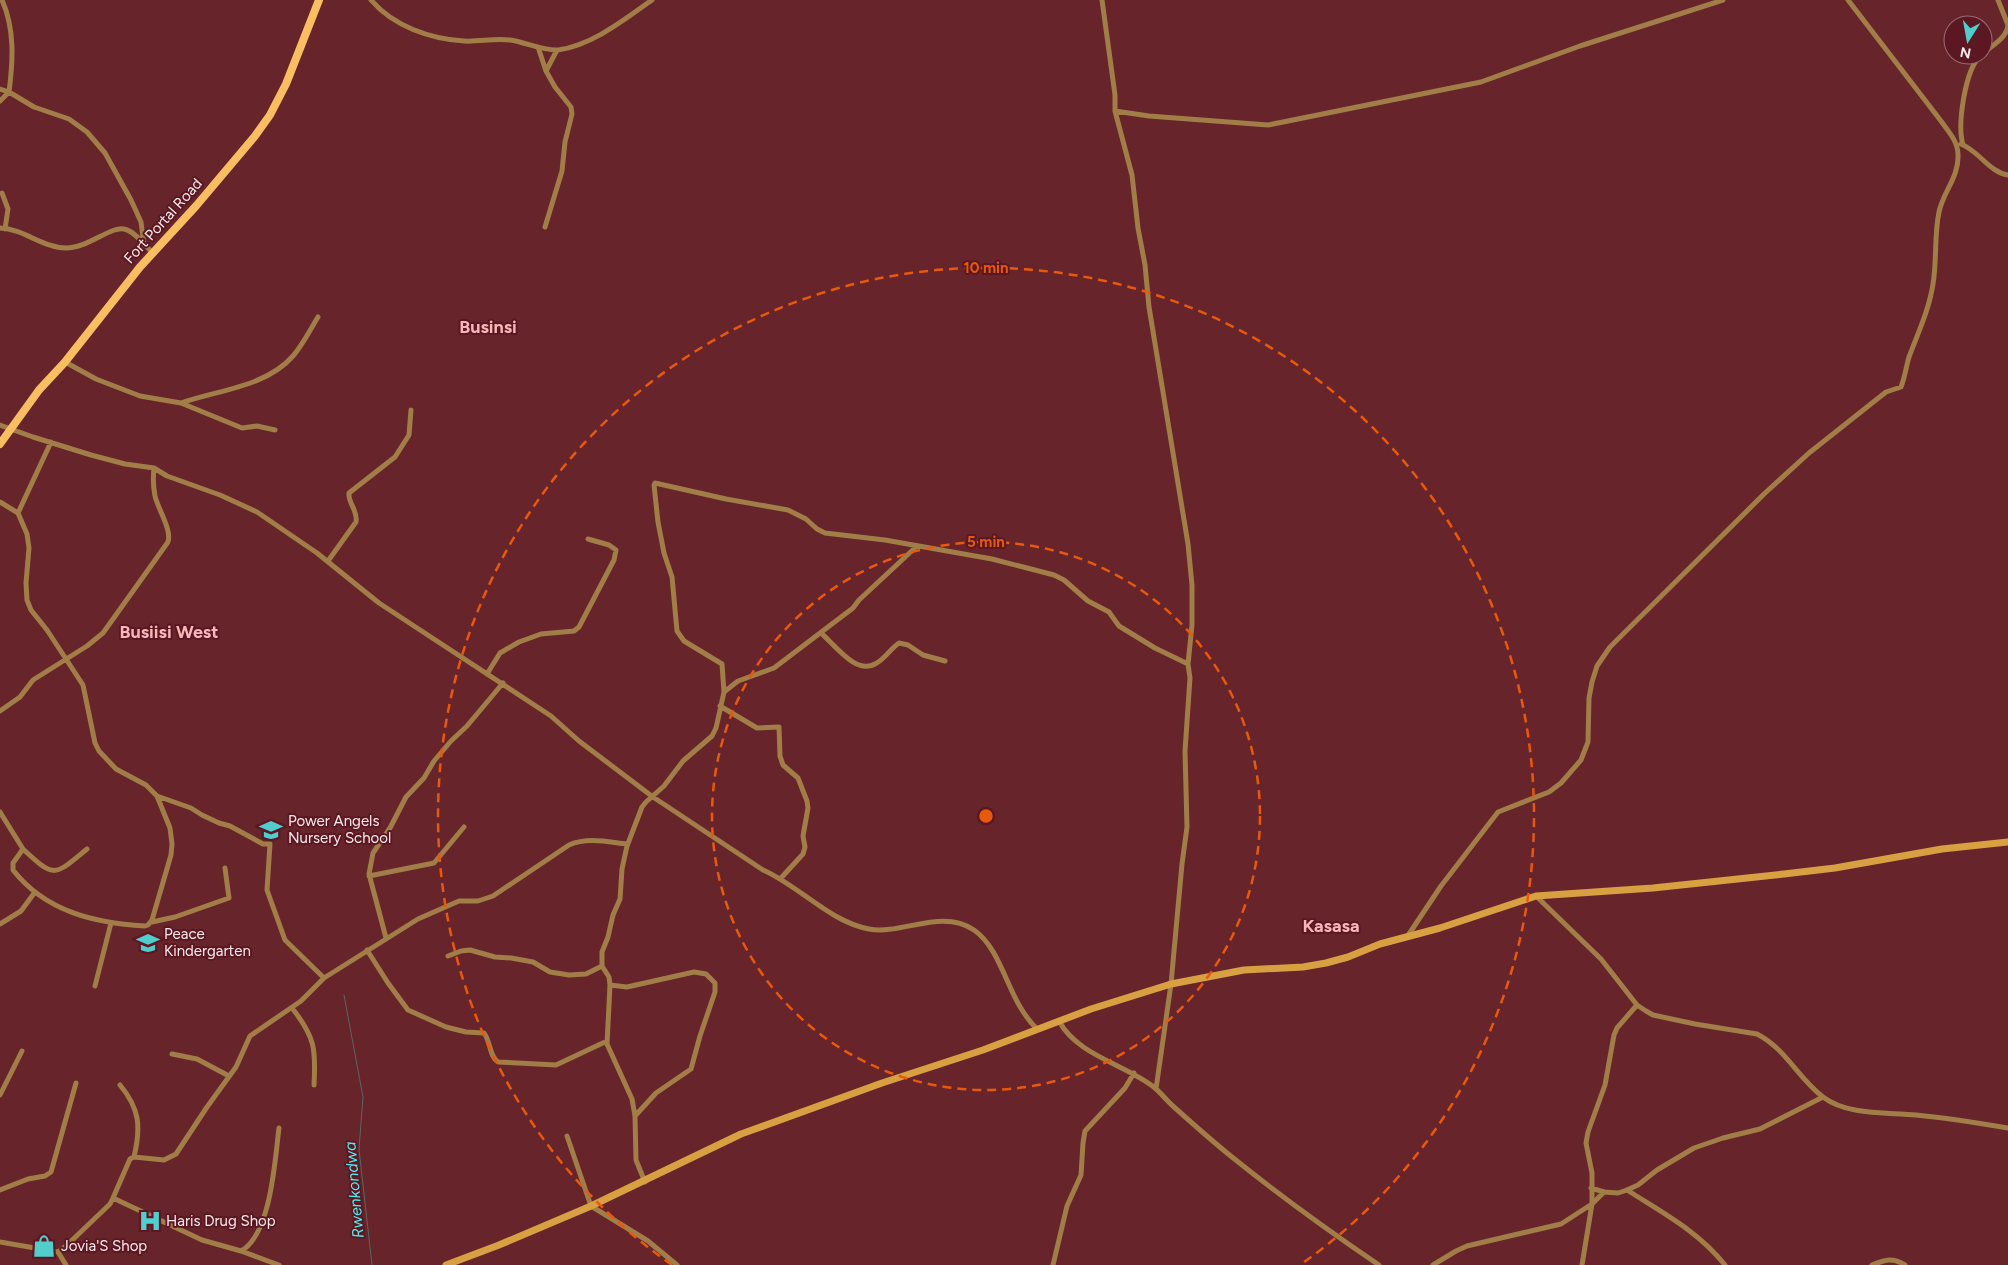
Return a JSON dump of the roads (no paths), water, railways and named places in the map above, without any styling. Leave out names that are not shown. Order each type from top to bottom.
[{"type":"main road","name":"Fort Portal Road","points":[[0,444],[39,390],[65,362],[154,253],[233,163],[270,115],[286,84],[319,0]]},
{"type":"street","points":[[0,100],[9,92],[12,46],[9,20],[2,0]]},
{"type":"street","points":[[371,0],[394,20],[415,30],[463,41],[506,39],[557,50],[577,44],[617,26],[652,0]]},
{"type":"street","points":[[1102,0],[1115,95],[1114,111],[1132,175],[1149,307],[1188,544],[1192,593],[1185,778],[1187,821],[1164,1045],[1156,1089]]},
{"type":"street","points":[[1114,111],[1149,116],[1268,126],[1481,82],[1580,46],[1723,0]]},
{"type":"street","points":[[1848,0],[1956,142],[1963,145],[1997,172],[2008,175]]},
{"type":"street","points":[[1993,45],[2002,38],[2008,29],[2008,24],[1998,0]]},
{"type":"street","points":[[538,47],[546,71],[555,87],[571,107],[572,114],[565,142],[562,171],[545,227]]},
{"type":"street","points":[[546,71],[557,50]]},
{"type":"street","points":[[1963,145],[1961,134],[1965,96],[1974,65]]},
{"type":"street","points":[[0,89],[9,92],[34,107],[69,119],[87,132],[105,153],[127,193],[141,222],[144,244]]},
{"type":"street","points":[[1406,937],[1441,886],[1498,812],[1549,792],[1567,778],[1581,760],[1588,742],[1589,698],[1594,674],[1601,659],[1621,634],[1764,494],[1809,453],[1886,392],[1901,387],[1909,358],[1928,308],[1934,273],[1938,216],[1955,176],[1958,163],[1956,142]]},
{"type":"street","points":[[2,193],[8,210],[3,229],[66,248],[90,243],[114,229],[122,228],[128,230],[154,253]]},
{"type":"street","points":[[181,403],[261,379],[277,371],[293,356],[318,317]]},
{"type":"street","points":[[65,362],[114,387],[140,396],[181,403],[242,428],[257,426],[275,430]]},
{"type":"street","points":[[328,561],[356,522],[357,515],[348,497],[349,493],[395,456],[409,435],[411,410]]},
{"type":"street","points":[[0,424],[10,429],[125,464],[154,468],[167,476],[220,494],[250,508],[328,561],[379,603],[503,683],[550,716],[579,741],[653,796],[763,870],[781,878],[790,886],[840,918],[866,929],[876,930],[945,922],[961,924],[974,930],[989,947],[1019,1006],[1037,1029]]},
{"type":"street","points":[[18,513],[51,442]]},
{"type":"street","points":[[0,711],[20,697],[33,680],[87,646],[103,633],[168,542],[169,534],[155,495],[154,468]]},
{"type":"street","points":[[645,1182],[636,1160],[635,1116],[629,1092],[617,1068],[607,1041],[610,985],[609,977],[602,966],[603,948],[620,898],[623,863],[627,844],[644,804],[664,786],[683,761],[712,736],[716,728],[724,692],[722,664],[684,641],[677,631],[672,577],[664,553],[658,522],[655,483],[788,510],[806,519],[817,529],[826,533],[917,546],[992,560],[1054,575],[1064,580],[1088,601],[1108,612],[1118,626],[1155,648],[1188,664]]},
{"type":"street","points":[[0,502],[18,513],[28,541],[27,600],[31,610],[47,630],[85,689],[95,743],[99,751],[116,769],[146,785],[157,796],[168,822],[172,844],[170,860],[152,922]]},
{"type":"street","points":[[488,674],[500,653],[519,642],[541,634],[574,631],[583,623],[614,560],[616,550],[609,545],[588,539]]},
{"type":"street","points":[[724,692],[738,681],[774,668],[821,634],[853,608],[859,600],[917,546]]},
{"type":"street","points":[[821,634],[852,662],[863,667],[874,665],[899,643],[908,645],[923,655],[945,661]]},
{"type":"street","points":[[386,938],[369,876],[369,866],[373,853],[388,831],[404,799],[424,778],[434,761],[467,726],[503,683]]},
{"type":"street","points":[[720,706],[757,728],[779,727],[780,756],[783,765],[798,778],[807,801],[803,854],[781,878]]},
{"type":"street","points":[[157,796],[191,808],[263,844],[270,844],[267,890],[285,940],[324,978]]},
{"type":"street","points":[[0,812],[23,849],[42,867],[56,871],[64,869],[86,849]]},
{"type":"street","points":[[369,876],[434,864],[464,827]]},
{"type":"street","points":[[0,1242],[58,1252],[66,1246],[110,1204],[128,1161],[134,1157],[164,1160],[176,1154],[240,1060],[250,1036],[301,1002],[324,978],[367,950],[418,920],[459,901],[478,901],[493,896],[576,842],[590,840],[627,844]]},
{"type":"street","points":[[446,1265],[591,1206],[645,1182],[741,1134],[882,1083],[983,1050],[1059,1021],[1171,984],[1244,970],[1303,967],[1326,963],[1348,957],[1380,944],[1440,928],[1536,896],[1653,888],[1784,874],[2008,842]]},
{"type":"street","points":[[23,849],[13,863],[12,868],[35,892],[64,910],[111,923],[145,926],[152,922],[175,917],[229,898],[225,868]]},
{"type":"street","points":[[0,924],[21,911],[35,892]]},
{"type":"street","points":[[1536,896],[1601,959],[1637,1005],[1653,1015],[1757,1034],[1782,1052],[1823,1098],[1838,1104],[1868,1113],[1916,1115],[2008,1128]]},
{"type":"street","points":[[94,986],[111,923]]},
{"type":"street","points":[[367,950],[382,975],[408,1010],[446,1027],[466,1032],[484,1033],[488,1039],[493,1058],[498,1062],[556,1065],[607,1041]]},
{"type":"street","points":[[448,956],[470,950],[495,957],[533,962],[550,972],[570,975],[586,974],[602,966]]},
{"type":"street","points":[[610,985],[627,987],[694,972],[706,974],[715,983],[715,992],[691,1069],[656,1093],[635,1116]]},
{"type":"street","points":[[1582,1265],[1592,1204],[1592,1173],[1586,1142],[1588,1132],[1606,1085],[1614,1035],[1617,1028],[1637,1005]]},
{"type":"street","points":[[292,1008],[311,1036],[315,1060],[314,1085]]},
{"type":"street","points":[[1059,1021],[1065,1032],[1079,1043],[1134,1073],[1156,1089],[1194,1126],[1232,1157],[1379,1265]]},
{"type":"street","points":[[0,1095],[22,1051]]},
{"type":"street","points":[[172,1054],[197,1058],[229,1076]]},
{"type":"street","points":[[1053,1265],[1068,1206],[1081,1175],[1085,1131],[1125,1088],[1134,1073]]},
{"type":"street","points":[[0,1190],[28,1179],[45,1176],[51,1172],[76,1083]]},
{"type":"street","points":[[120,1085],[133,1103],[138,1121],[139,1135],[134,1157]]},
{"type":"street","points":[[1591,1188],[1604,1192],[1618,1193],[1627,1190],[1638,1185],[1657,1170],[1694,1148],[1723,1138],[1760,1129],[1823,1098]]},
{"type":"street","points":[[241,1251],[249,1247],[254,1239],[269,1200],[280,1128]]},
{"type":"street","points":[[567,1136],[591,1206],[648,1241],[677,1265]]},
{"type":"street","points":[[1627,1190],[1692,1231],[1725,1265]]},
{"type":"street","points":[[1433,1265],[1467,1246],[1561,1224],[1592,1204],[1604,1192]]},
{"type":"street","points":[[113,1198],[202,1240],[241,1251],[279,1265]]},
{"type":"street","points":[[58,1252],[66,1265]]},
{"type":"street","points":[[1872,1265],[1888,1259],[1893,1259],[1905,1265]]},
{"type":"waterway","name":"Rwenkondwa","points":[[344,995],[363,1097],[359,1149],[372,1265]]},
{"type":"place","name":"Power Angels Nursery School","points":[[271,830]]},
{"type":"place","name":"Peace Kindergarten","points":[[148,943]]},
{"type":"place","name":"Haris Drug Shop","points":[[150,1221]]},
{"type":"place","name":"Jovia'S Shop","points":[[44,1246]]},
{"type":"district","name":"Businsi","points":[[488,327]]},
{"type":"district","name":"Busiisi West","points":[[169,632]]},
{"type":"district","name":"Kasasa","points":[[1331,926]]}]
